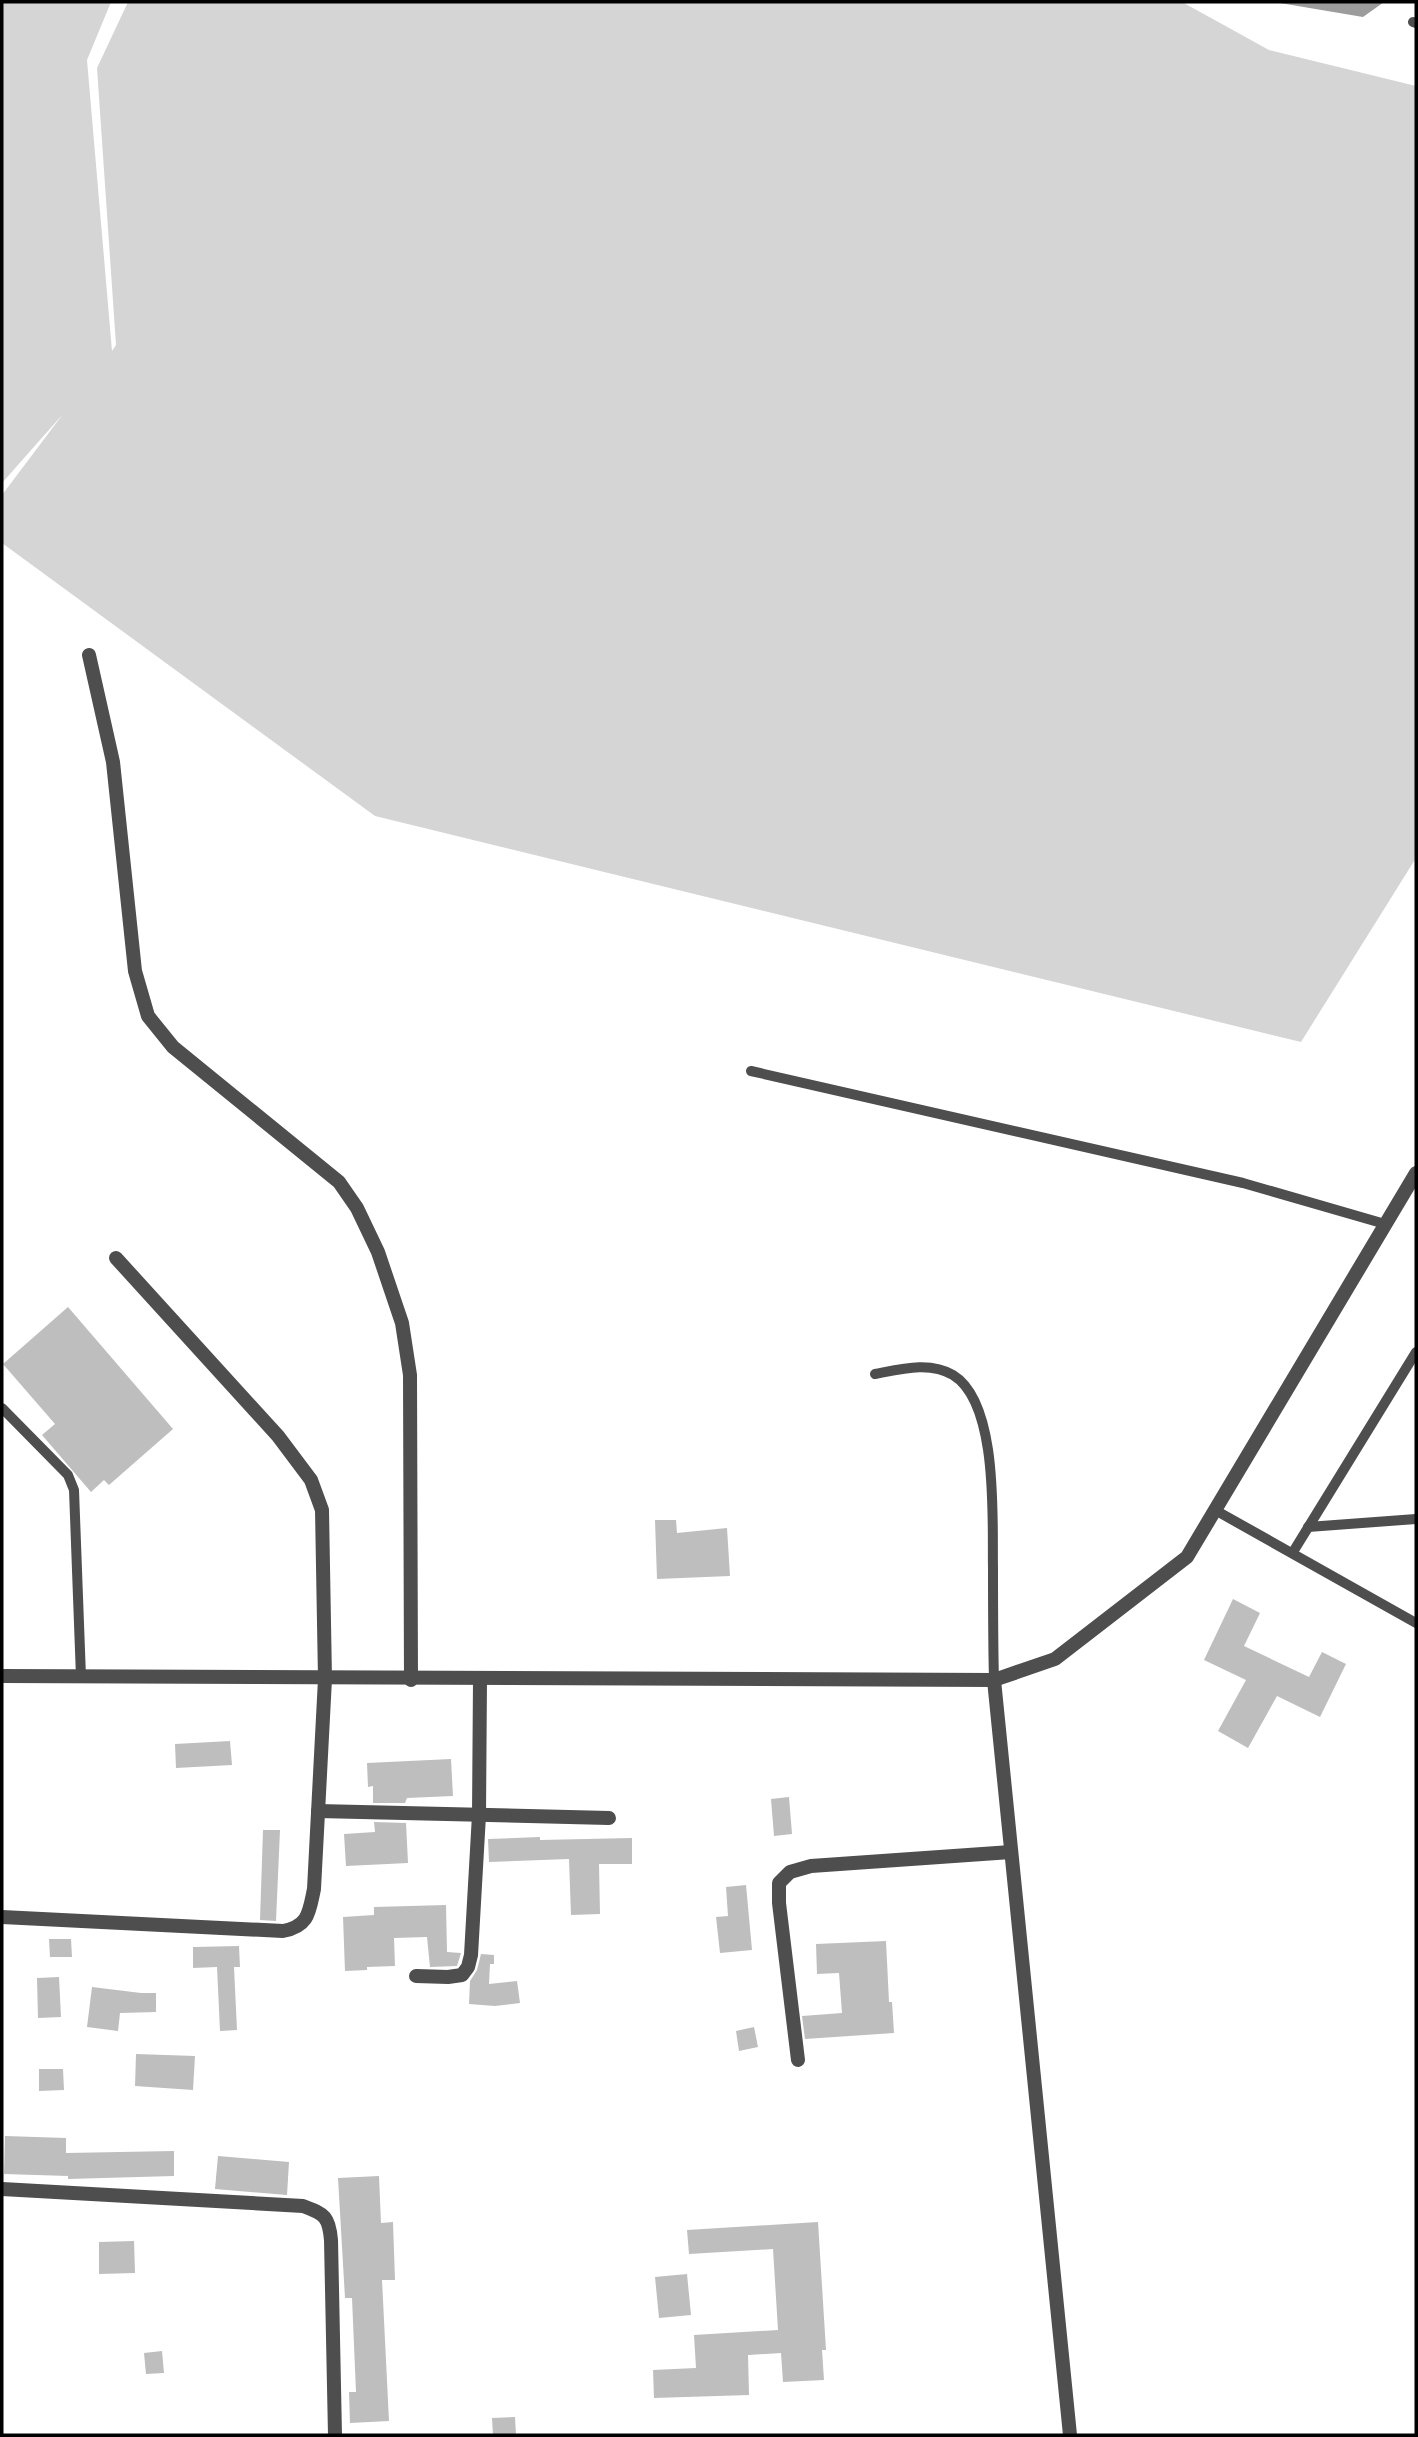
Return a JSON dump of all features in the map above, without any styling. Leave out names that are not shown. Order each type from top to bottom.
[{"type":"street","points":[[89,655],[113,762],[135,971],[148,1016],[173,1047],[340,1182],[357,1208],[378,1252],[402,1323],[410,1375],[411,1679]]},
{"type":"street","points":[[2,1676],[993,1681],[1055,1659],[1187,1557],[1416,1173]]},
{"type":"street","points":[[2,1917],[283,1931],[297,1929],[309,1915],[314,1889],[325,1679],[322,1510],[311,1480],[278,1436],[116,1258]]},
{"type":"street","points":[[416,1976],[448,1978],[462,1975],[468,1967],[471,1955],[480,1815],[480,1680]]},
{"type":"street","points":[[993,1681],[1070,2435]]},
{"type":"street","points":[[318,1811],[609,1818]]},
{"type":"street","points":[[798,2060],[779,1903],[779,1883],[790,1872],[811,1867],[1011,1852]]},
{"type":"street","points":[[2,2189],[303,2206],[320,2212],[329,2222],[331,2240],[335,2435]]},
{"type":"lane","points":[[751,1071],[1243,1183],[1385,1224]]},
{"type":"lane","points":[[1293,1552],[1416,1352]]},
{"type":"lane","points":[[875,1374],[912,1367],[935,1368],[954,1376],[968,1389],[977,1408],[992,1471],[993,1681]]},
{"type":"lane","points":[[2,1408],[68,1475],[74,1490],[81,1677]]},
{"type":"lane","points":[[1215,1510],[1416,1623]]},
{"type":"lane","points":[[1308,1527],[1416,1519]]},
{"type":"shaded area","points":[[2,2],[111,2],[87,60],[112,351],[116,345],[97,68],[128,2],[1182,2],[1269,50],[1416,86],[1416,858],[1301,1042],[375,816],[2,543],[2,495],[63,414],[2,483]]},
{"type":"shaded area","points":[[1274,2],[1384,2],[1363,17]]},
{"type":"building","points":[[68,1307],[173,1429],[109,1485],[104,1480],[91,1492],[42,1435],[55,1424],[3,1364]]},
{"type":"building","points":[[655,1520],[676,1520],[677,1533],[727,1528],[730,1576],[657,1579]]},
{"type":"building","points":[[1233,1599],[1260,1613],[1244,1646],[1309,1677],[1322,1652],[1346,1664],[1320,1717],[1277,1696],[1248,1748],[1218,1731],[1246,1680],[1204,1660]]},
{"type":"building","points":[[230,1741],[232,1765],[176,1768],[175,1744]]},
{"type":"building","points":[[451,1759],[453,1796],[407,1798],[405,1803],[373,1803],[373,1786],[368,1787],[367,1763]]},
{"type":"building","points":[[789,1797],[792,1834],[774,1836],[771,1799]]},
{"type":"building","points":[[374,1822],[406,1823],[408,1863],[346,1866],[344,1834],[375,1832]]},
{"type":"building","points":[[263,1830],[280,1830],[276,1921],[260,1920]]},
{"type":"building","points":[[540,1837],[540,1840],[632,1838],[632,1864],[599,1864],[600,1914],[571,1915],[569,1859],[489,1862],[488,1839]]},
{"type":"building","points":[[746,1885],[752,1950],[720,1953],[716,1917],[728,1916],[726,1887]]},
{"type":"building","points":[[446,1905],[447,1952],[461,1953],[457,1966],[430,1967],[427,1937],[394,1938],[395,1966],[345,1971],[343,1917],[374,1915],[374,1907]]},
{"type":"building","points":[[49,1939],[71,1939],[72,1957],[50,1957]]},
{"type":"building","points":[[886,1941],[889,2002],[892,2002],[894,2033],[805,2039],[802,2016],[842,2013],[839,1973],[817,1974],[816,1944]]},
{"type":"building","points":[[239,1946],[240,1967],[234,1967],[237,2030],[220,2031],[217,1967],[193,1968],[193,1947]]},
{"type":"building","points":[[481,1954],[494,1955],[494,1964],[490,1964],[489,1984],[517,1981],[520,2003],[495,2006],[469,2004],[470,1981],[477,1970]]},
{"type":"building","points":[[59,1977],[61,2017],[38,2018],[37,1978]]},
{"type":"building","points":[[92,1987],[156,1993],[156,2012],[120,2013],[118,2031],[87,2027]]},
{"type":"building","points":[[754,2027],[758,2047],[739,2051],[736,2031]]},
{"type":"building","points":[[136,2054],[195,2056],[193,2090],[135,2086]]},
{"type":"building","points":[[39,2069],[63,2069],[64,2090],[39,2091]]},
{"type":"building","points":[[5,2136],[66,2138],[66,2153],[174,2151],[174,2176],[68,2179],[68,2176],[4,2174]]},
{"type":"building","points":[[218,2156],[289,2162],[287,2195],[215,2189]]},
{"type":"building","points":[[379,2176],[381,2223],[393,2222],[395,2280],[382,2280],[389,2421],[350,2423],[349,2392],[356,2392],[352,2298],[345,2298],[338,2178]]},
{"type":"building","points":[[818,2222],[826,2350],[822,2350],[824,2380],[783,2382],[781,2353],[748,2355],[749,2395],[654,2398],[653,2370],[696,2368],[694,2335],[778,2330],[773,2249],[689,2254],[687,2230]]},
{"type":"building","points":[[134,2241],[135,2273],[99,2274],[99,2242]]},
{"type":"building","points":[[687,2274],[691,2315],[659,2318],[655,2277]]},
{"type":"building","points":[[162,2351],[164,2373],[146,2374],[144,2353]]},
{"type":"building","points":[[515,2417],[516,2435],[493,2435],[492,2418]]}]
